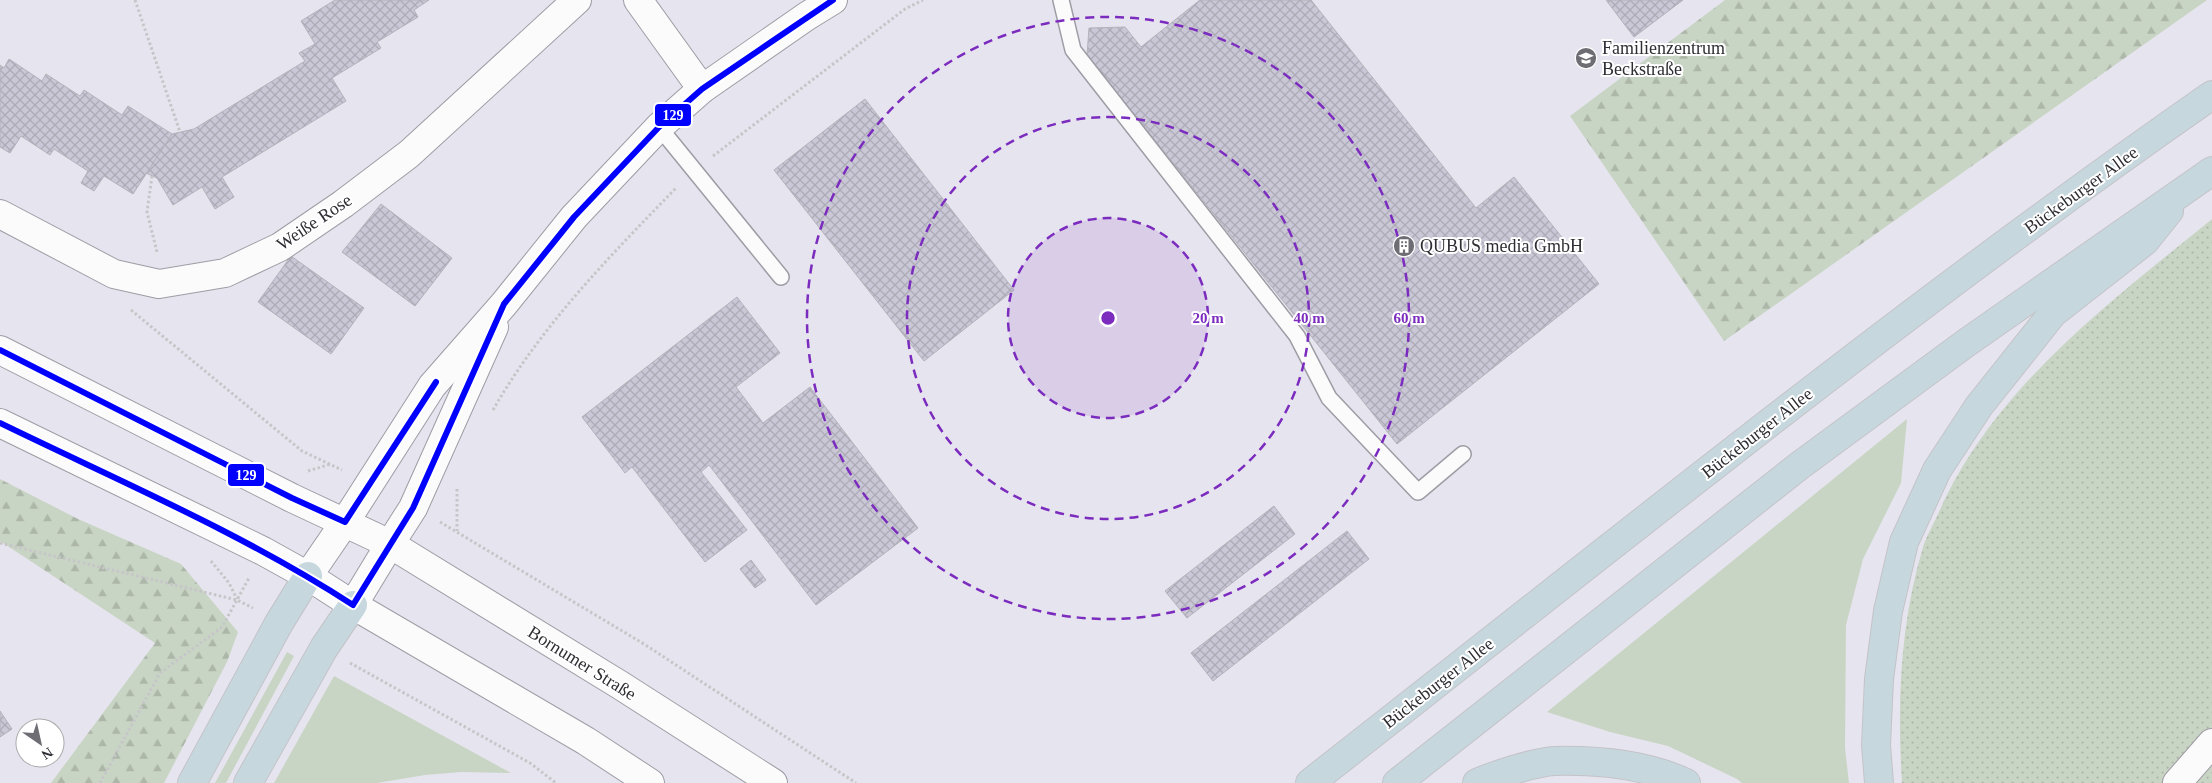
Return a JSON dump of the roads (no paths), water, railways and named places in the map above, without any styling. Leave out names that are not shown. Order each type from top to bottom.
[{"type":"highway","name":"Bückeburger Allee","points":[[1310,783],[1925,304],[2212,95]]},
{"type":"highway","points":[[1396,783],[1799,466],[1966,343],[2212,171]]},
{"type":"highway","points":[[1879,783],[1876,745],[1879,679],[1888,611],[1904,542],[1938,470],[1979,406],[2053,313],[2145,242],[2187,188]]},
{"type":"highway","points":[[192,783],[279,623],[308,576]]},
{"type":"highway","points":[[248,783],[324,648],[353,605]]},
{"type":"highway","points":[[1477,783],[1494,775],[1553,761],[1621,765],[1672,777],[1686,783]]},
{"type":"street","name":"Weiße Rose","points":[[0,214],[114,274],[159,284],[225,273],[280,247],[343,204],[409,154],[577,0]]},
{"type":"street","points":[[638,0],[702,88]]},
{"type":"street","points":[[308,576],[370,484],[432,386],[504,304],[574,217],[659,127],[702,88],[833,0]]},
{"type":"street","points":[[353,605],[413,508],[504,304]]},
{"type":"street","name":"Bornumer Straße","points":[[0,350],[292,498],[390,544],[773,783]]},
{"type":"street","points":[[0,423],[263,551],[586,741],[650,783]]},
{"type":"street","points":[[2177,783],[2212,743]]},
{"type":"lane","points":[[1062,0],[1073,50],[1297,336],[1329,398],[1418,492],[1463,454]]},
{"type":"lane","points":[[659,127],[781,277]]},
{"type":"place","name":"Familienzentrum Beckstraße","points":[[1586,58]]},
{"type":"place","name":"QUBUS media GmbH","points":[[1404,246]]}]
